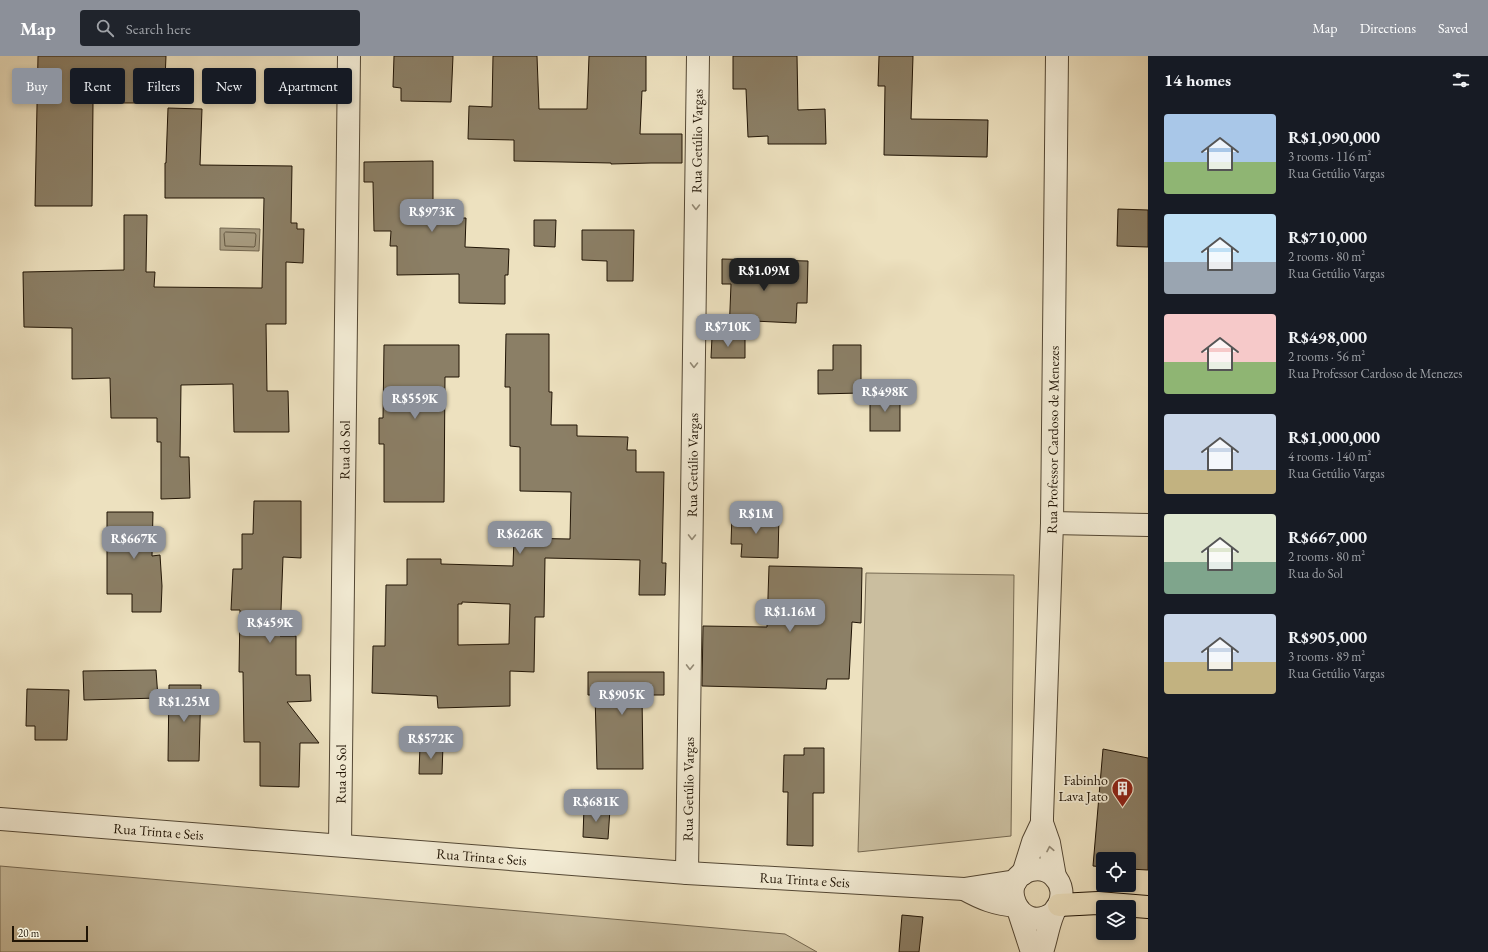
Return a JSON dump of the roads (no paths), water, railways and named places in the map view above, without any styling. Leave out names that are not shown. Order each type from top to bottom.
[{"type":"main road","points":[[1056,909],[1098,903],[1148,907]]},
{"type":"street","name":"Rua do Sol","points":[[340,845],[349,56]]},
{"type":"street","name":"Rua Getúlio Vargas","points":[[688,873],[698,56]]},
{"type":"street","name":"Rua Professor Cardoso de Menezes","points":[[1042,952],[1056,909],[1061,900],[1062,890],[1055,877],[1049,843],[1042,823],[1052,523],[1057,56]]},
{"type":"street","points":[[1052,523],[1148,525]]},
{"type":"street","name":"Rua Trinta e Seis","points":[[0,819],[688,873],[964,889],[1020,877]]},
{"type":"street","name":"Rua Professor Cardoso de Menezes","points":[[1032,952],[1012,895],[1012,890],[1020,877],[1042,823]]},
{"type":"street","points":[[1020,877],[1032,870],[1037,869],[1047,871],[1055,877]]},
{"type":"street","name":"Rua Trinta e Seis","points":[[964,889],[984,900],[1017,908]]},
{"type":"street","points":[[1017,908],[1025,916],[1035,918],[1044,918],[1056,909]]},
{"type":"water","points":[[220,228],[260,229],[259,251],[220,250]]},
{"type":"place","name":"Fabinho Lava Jato","points":[[1123,808]]}]
